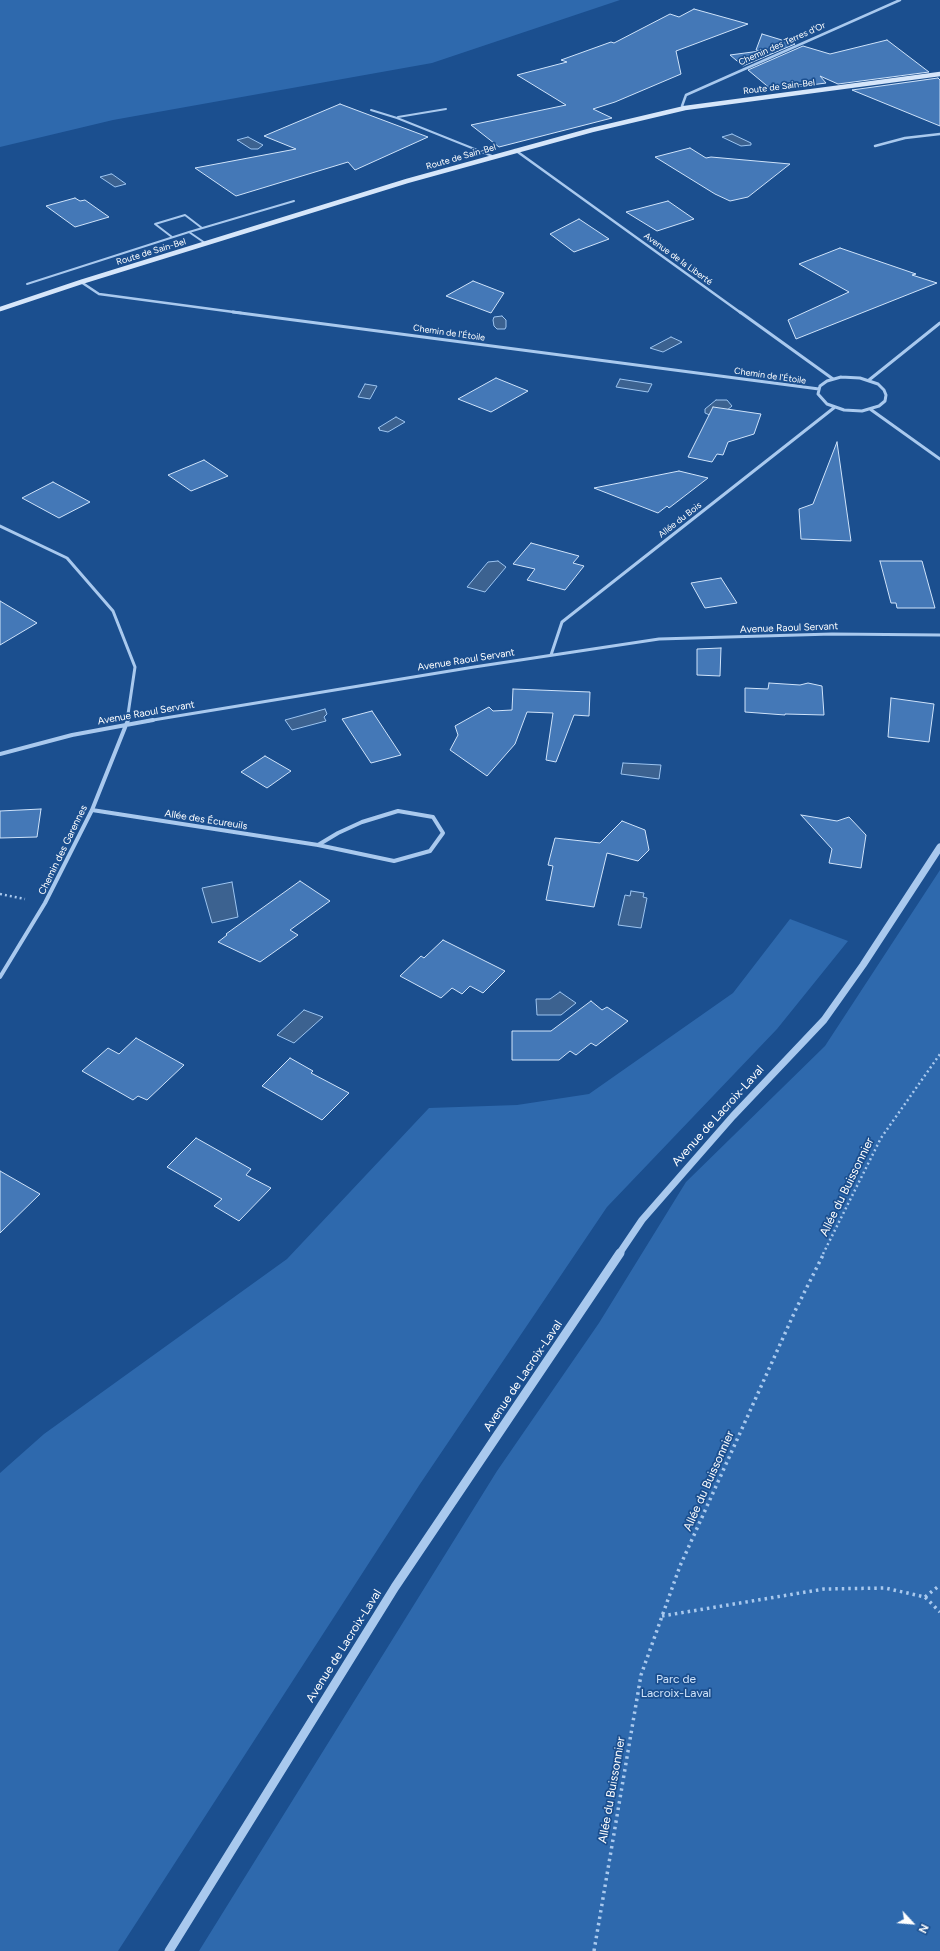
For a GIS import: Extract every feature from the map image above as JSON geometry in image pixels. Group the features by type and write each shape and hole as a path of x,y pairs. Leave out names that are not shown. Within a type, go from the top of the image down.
{"main road":[{"name":"Route de Sain-Bel","path":"0,309 81,282 399,183 515,150 685,108 940,74"}],"street":[{"name":"Chemin des Terres d'Or","path":"685,108 682,106 686,95 900,0"},
{"path":"875,146 905,138 940,134"},
{"name":"Avenue de la Liberté","path":"515,150 833,379"},
{"name":"Chemin de l'Étoile","path":"81,282 99,294 818,389"},
{"path":"868,380 940,323"},
{"path":"850,377 868,380 881,387 886,396 885,401 879,406 870,409 853,411 835,407 821,399 818,394 818,389 823,383 833,379 850,377"},
{"name":"Allée du Bois","path":"551,655 562,622 835,407"},
{"path":"870,409 940,459"},
{"name":"Chemin des Garennes","path":"0,526 67,558 113,611 135,667 127,724 92,810 45,903 0,978"},
{"name":"Avenue Raoul Servant","path":"0,754 72,735 127,724 551,655 659,639 832,634 940,635"},
{"name":"Allée des Écureuils","path":"92,810 318,845 394,861 430,851 443,833 433,817 398,811 356,825 338,833 318,845"},
{"name":"Avenue de Lacroix-Laval","path":"169,1951 395,1587 642,1220 733,1116 824,1020 863,965 940,847"}],"lane":[{"path":"397,118 446,109"},
{"path":"371,110 397,118 492,156"},
{"path":"27,284 172,237 294,201"},
{"path":"172,237 155,224 185,215 202,228"},
{"path":"189,232 205,243"}],"path":[{"path":"0,894 45,903"},
{"name":"Allée du Buissonnier","path":"594,1951 641,1675 680,1566 800,1301 881,1138 940,1054"},
{"path":"925,1597 940,1586"},
{"path":"662,1616 824,1588 885,1588 925,1597 940,1612"}],"green space":[{"path":"0,0 620,0 432,63 113,120 0,147"},
{"name":"Parc de Lacroix-Laval","path":"940,870 940,1951 199,1951 497,1471 599,1323 686,1182 825,1046"},
{"path":"790,919 848,941 777,1029 607,1207 420,1484 118,1951 0,1951 0,1473 44,1434 287,1259 429,1108 517,1105 589,1094 733,993"}],"shaded area":[{"path":"732,134 751,143 751,145 741,146 722,137"},
{"path":"248,137 263,145 258,149 251,149 237,140"},
{"path":"112,174 126,184 115,187 100,177"},
{"path":"502,316 506,320 506,327 505,329 497,329 494,326 494,317"},
{"path":"671,337 682,342 663,352 650,348"},
{"path":"620,379 652,384 648,392 616,387"},
{"path":"365,384 377,386 370,399 358,397"},
{"path":"716,400 727,400 732,406 721,415 712,416 705,413 705,409"},
{"path":"396,417 405,422 388,432 379,430 380,429 378,428"},
{"path":"498,561 506,567 485,592 467,587 488,562"},
{"path":"325,709 327,714 324,717 326,721 292,730 285,720"},
{"path":"623,763 661,765 659,779 621,774"},
{"path":"232,882 238,917 212,923 202,888"},
{"path":"631,891 644,893 643,897 647,898 641,928 618,925 625,895 630,896"},
{"path":"560,992 576,1003 561,1015 537,1015 536,999 550,999"},
{"path":"304,1010 323,1017 294,1043 277,1035"}],"building":[{"path":"694,9 748,24 676,51 681,74 615,102 593,109 612,118 499,147 471,125 566,105 517,75 567,62 561,60 611,42 614,43 670,14 679,17"},
{"path":"762,34 795,44 743,66 730,55 760,51 756,50"},
{"path":"887,40 929,72 838,84 820,76 826,83 772,90 748,70 803,46 830,54"},
{"path":"938,78 940,80 940,126 852,90"},
{"path":"340,104 428,137 355,170 348,162 236,196 195,168 296,149 264,136"},
{"path":"690,148 706,158 711,157 790,164 748,197 730,201 715,194 655,157"},
{"path":"75,198 80,201 85,200 109,217 75,227 46,206"},
{"path":"668,201 694,219 657,231 626,212"},
{"path":"579,219 609,239 574,252 550,234"},
{"path":"840,248 916,274 912,275 937,283 796,339 788,320 849,292 799,264"},
{"path":"473,281 504,293 491,313 446,296"},
{"path":"496,378 528,391 491,412 458,399"},
{"path":"713,407 761,414 754,434 728,442 723,455 717,454 712,462 688,457"},
{"path":"837,442 851,541 801,539 799,509 813,504"},
{"path":"204,460 228,476 191,491 168,475"},
{"path":"679,471 708,478 669,508 667,506 658,513 594,488"},
{"path":"53,482 90,502 59,518 22,498"},
{"path":"531,543 579,556 573,563 584,566 565,590 527,580 535,569 513,564"},
{"path":"880,561 922,561 935,608 897,608 896,603 891,603"},
{"path":"721,578 737,603 705,608 691,583"},
{"path":"0,601 37,623 0,645"},
{"path":"721,648 720,676 697,675 697,649"},
{"path":"769,683 800,685 808,683 822,686 824,715 785,715 745,712 745,688 768,689"},
{"path":"513,689 590,692 589,716 574,715 556,762 546,760 553,713 527,712 515,744 487,776 450,750 458,735 455,726 489,707 493,711 512,710"},
{"path":"891,698 934,704 929,742 888,737"},
{"path":"372,711 401,755 371,763 342,719"},
{"path":"265,756 291,771 267,788 241,772"},
{"path":"41,809 37,837 0,838 0,811"},
{"path":"801,815 837,821 849,817 866,835 861,868 829,863 832,849"},
{"path":"622,821 645,830 649,850 638,861 607,853 594,907 546,900 553,866 548,865 555,838 600,843"},
{"path":"300,881 330,901 290,930 298,935 260,962 218,942 227,935 226,934"},
{"path":"443,940 505,971 483,993 470,986 462,994 452,988 441,998 400,976 421,956 424,958"},
{"path":"591,1001 602,1010 607,1007 628,1021 596,1046 591,1043 576,1055 570,1051 559,1060 512,1060 512,1031 551,1031"},
{"path":"136,1038 184,1065 147,1100 138,1096 133,1100 82,1071 108,1048 119,1054"},
{"path":"290,1058 313,1071 311,1073 349,1093 322,1120 262,1086"},
{"path":"196,1138 251,1169 246,1175 271,1188 239,1221 214,1206 222,1199 167,1167"},
{"path":"0,1171 40,1194 0,1233"}]}
